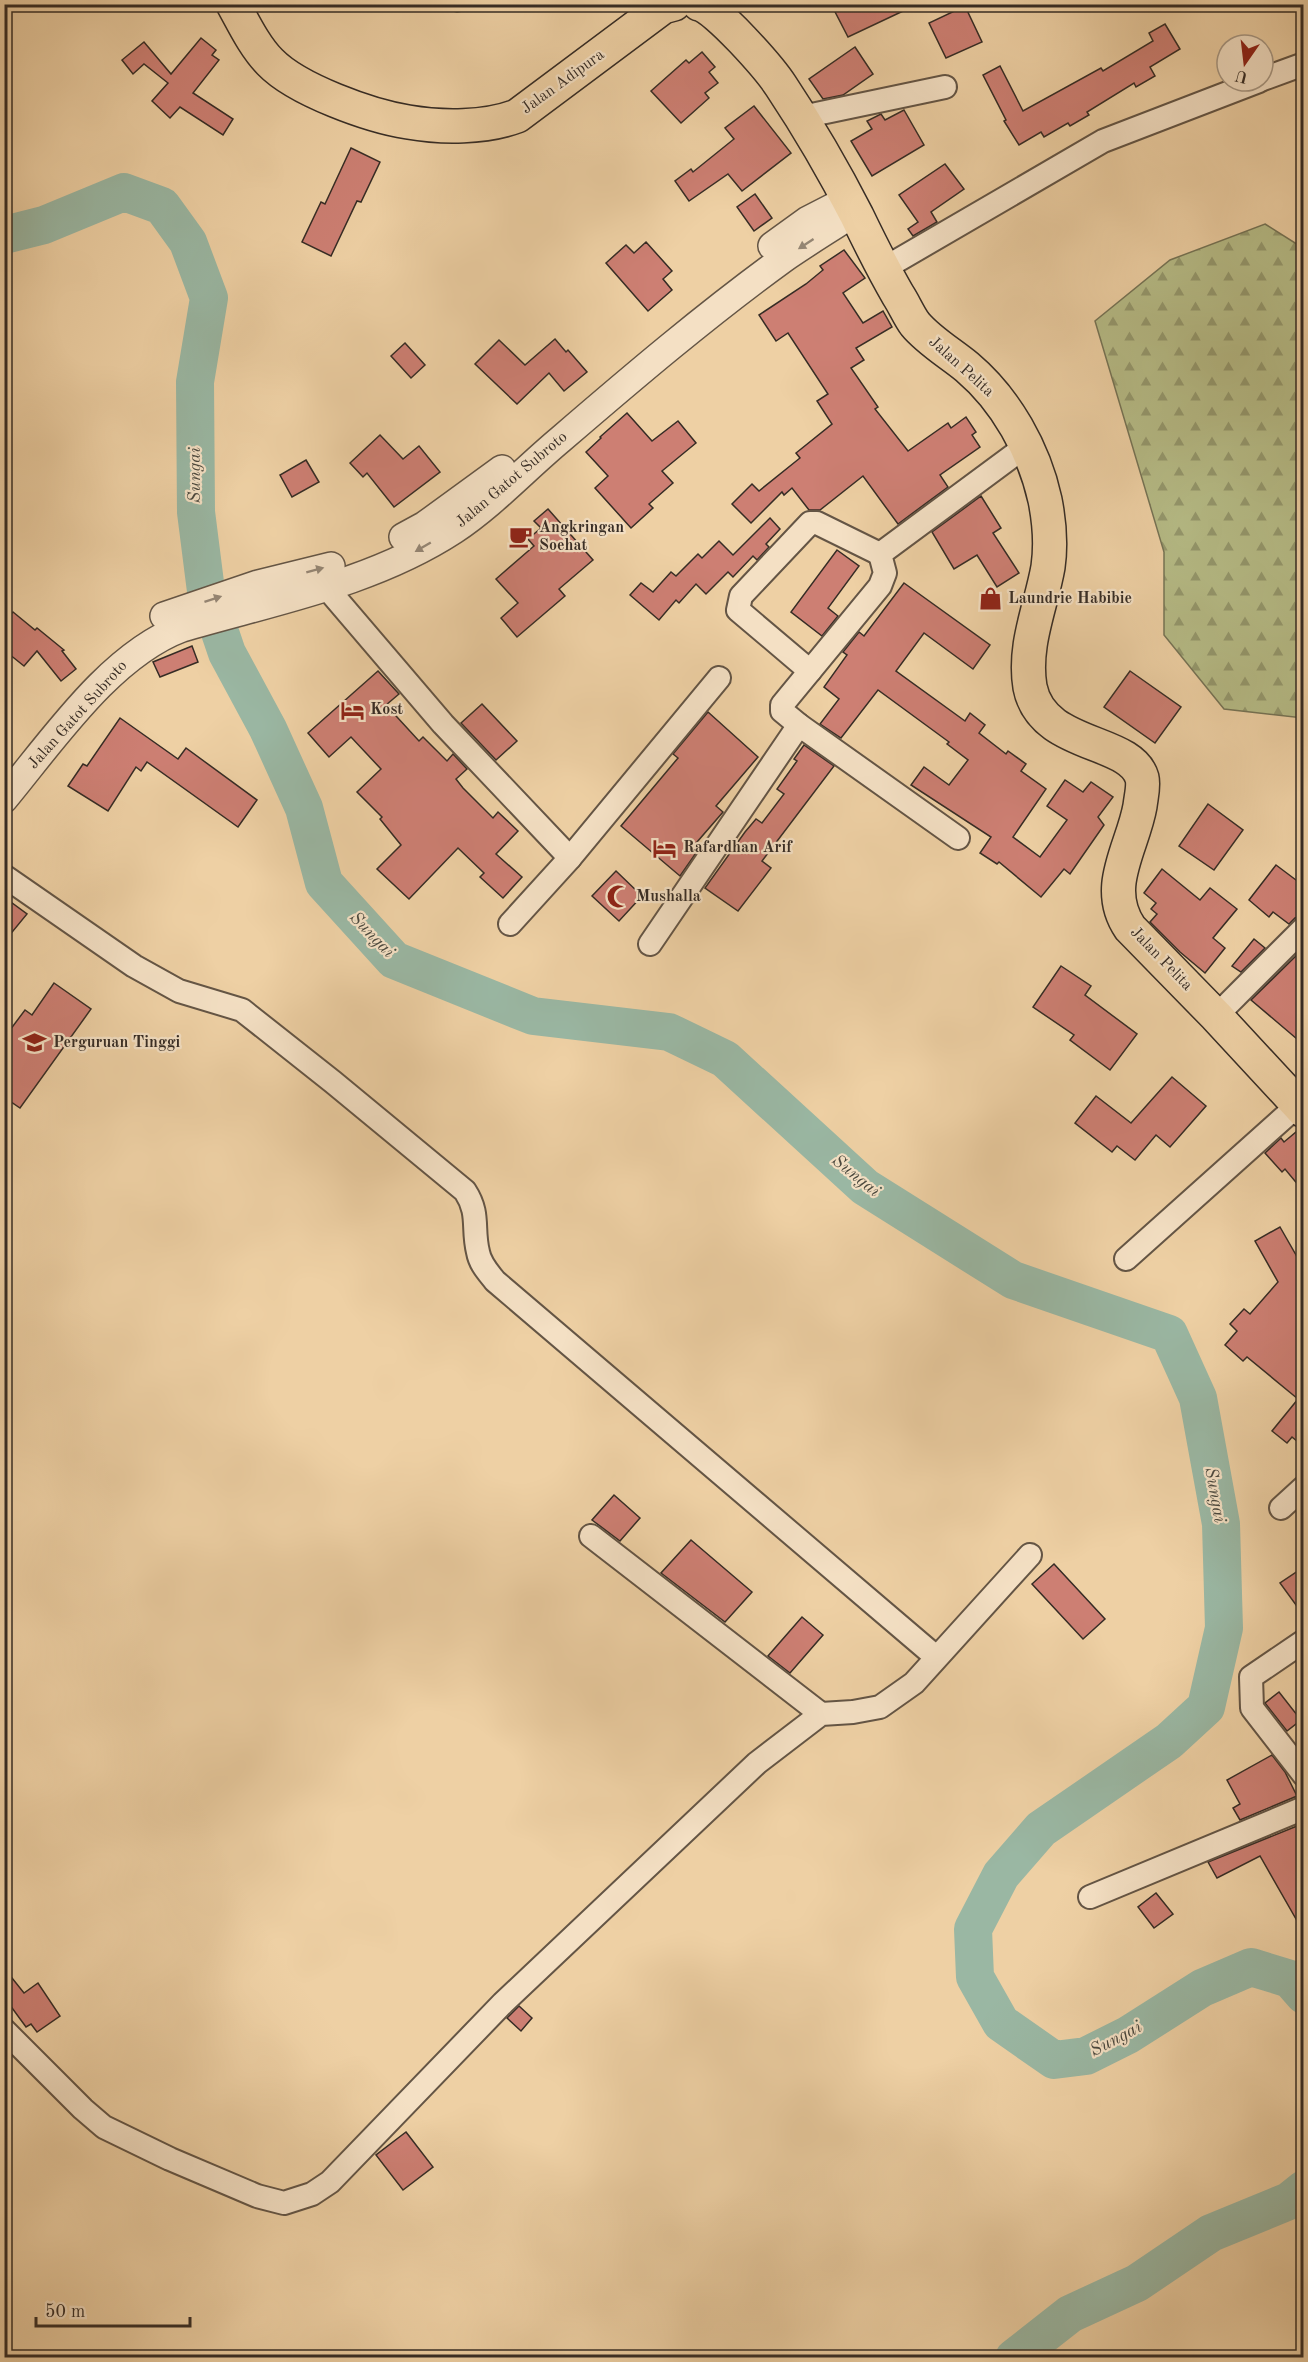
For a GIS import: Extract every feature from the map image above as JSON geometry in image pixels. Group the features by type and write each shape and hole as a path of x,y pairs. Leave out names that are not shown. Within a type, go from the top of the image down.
{"highway":[{"name":"Jalan Adipura","path":"233,4 249,33 270,63 297,81 332,99 408,122 459,124 502,121 517,116 663,7 674,4"},
{"path":"699,4 706,6 726,23 773,73 802,117 851,206"},
{"name":"Jalan Pelita","path":"851,206 883,269 915,324 933,342 968,368 991,391 1006,410 1026,446 1045,500 1048,525 1048,563 1030,638 1028,666 1035,706 1060,729 1113,752 1136,768 1142,778 1142,796 1138,814 1118,880 1121,912 1130,928 1301,1108"}],"street":[{"path":"1275,75 1304,64"},
{"path":"802,117 945,87"},
{"path":"883,269 1103,141 1227,93"},
{"name":"Jalan Gatot Subroto","path":"260,594 326,587 409,555 454,530 487,505 555,435 757,257 808,220 851,206"},
{"name":"Jalan Gatot Subroto","path":"4,778 100,663 129,636 260,594 360,558 391,544 425,525 555,435"},
{"path":"880,554 1026,446"},
{"path":"810,670 738,610 741,596 810,523 817,523 880,554 885,573 880,586 782,705 782,711 958,838"},
{"path":"326,587 443,724 570,858"},
{"name":"Jalan Gatot Subroto","path":"4,799 68,721 118,668 163,635 175,621"},
{"path":"510,924 570,858 719,678"},
{"path":"650,944 799,725"},
{"path":"4,876 134,966 179,991 242,1010 457,1184 465,1191 473,1204 478,1253 483,1267 495,1281 936,1657"},
{"path":"1216,1016 1304,928"},
{"path":"1126,1259 1301,1108"},
{"path":"1281,1508 1304,1487"},
{"path":"591,1536 820,1714"},
{"path":"4,2030 83,2109 105,2127 170,2159 258,2196 284,2203 312,2194 330,2182 512,1995 757,1763 820,1714 853,1712 880,1707 914,1683 1030,1555"},
{"path":"1304,1641 1251,1677 1252,1708 1304,1775"},
{"path":"1090,1897 1304,1808"}],"green space":[{"path":"496,4 457,12 430,5"},
{"path":"1265,224 1303,248 1303,718 1224,709 1164,635 1164,552 1095,321 1170,260"}],"building":[{"path":"831,4 918,4 848,37"},
{"path":"965,6 982,42 946,58 929,23"},
{"path":"1165,24 1180,49 1150,67 1155,76 1136,87 1134,83 1087,112 1089,115 1070,126 1068,123 1044,137 1041,132 1019,145 1004,121 1006,120 983,75 1000,66 1023,111 1101,68 1103,71 1153,41 1149,33"},
{"path":"201,38 216,50 212,55 219,60 193,93 233,119 223,135 180,107 170,118 152,101 168,83 144,64 133,74 122,60 144,42 171,74"},
{"path":"855,47 873,74 843,95 823,99 809,79"},
{"path":"702,52 715,67 709,72 718,83 705,93 709,98 681,123 651,91 686,60 689,63"},
{"path":"754,106 791,153 742,191 728,174 689,201 675,181 691,169 693,172 734,139 725,128"},
{"path":"904,110 924,145 872,176 851,141 872,129 867,121 881,114 885,120"},
{"path":"351,148 380,162 361,202 357,201 331,256 302,242 321,202 325,204"},
{"path":"945,164 964,189 931,212 937,222 913,236 908,229 918,222 899,195"},
{"path":"755,194 772,218 754,231 737,207"},
{"path":"646,242 672,271 663,279 672,290 648,311 606,263 626,245 634,253"},
{"path":"844,250 865,278 843,293 863,323 883,311 892,327 856,348 864,360 851,368 878,407 875,409 908,451 948,423 951,428 966,417 976,432 972,435 980,447 940,475 948,487 898,524 863,476 820,510 809,510 792,488 784,495 782,492 751,523 732,504 752,484 759,491 800,458 796,453 832,424 817,401 828,394 788,333 776,341 759,315 806,284 823,270 820,266"},
{"path":"555,339 587,372 564,391 549,373 517,404 475,364 499,340 525,365"},
{"path":"405,343 425,365 411,378 391,356"},
{"path":"627,413 652,441 678,421 696,443 662,471 673,483 649,504 653,508 631,528 595,488 608,476 586,452"},
{"path":"380,435 403,459 419,446 440,472 394,507 367,473 363,477 350,463"},
{"path":"306,460 319,482 292,497 280,475"},
{"path":"981,496 1001,528 993,533 1019,573 997,587 977,555 954,569 932,532"},
{"path":"548,509 593,560 559,589 565,596 517,637 501,618 518,603 496,579 534,546 528,539 541,528 534,521"},
{"path":"770,518 780,529 766,544 769,547 757,560 753,556 733,577 728,572 706,594 696,584 679,603 676,600 659,620 630,595 641,583 653,592 671,572 676,576 698,554 702,558 719,541 733,555"},
{"path":"837,550 859,566 828,608 838,616 822,636 791,612"},
{"path":"904,583 990,645 973,669 924,633 896,671 965,721 970,713 985,725 979,733 1006,754 1008,751 1026,764 1021,771 1046,789 1013,837 1040,857 1067,820 1047,806 1065,780 1083,792 1091,782 1113,797 1098,817 1104,825 1070,874 1064,869 1041,897 999,862 997,864 980,853 991,837 911,785 924,767 949,785 968,760 947,744 949,742 878,690 841,738 820,724 839,699 824,687 847,655 843,652 859,632 864,636"},
{"path":"13,612 64,650 62,651 76,669 61,681 37,651 24,666 4,650 4,621"},
{"path":"192,646 198,662 160,677 153,662"},
{"path":"378,671 399,694 386,705 419,741 423,737 447,761 453,754 467,769 456,779 463,788 493,818 498,812 518,831 496,854 522,877 503,898 480,877 484,873 458,848 409,899 377,869 401,845 380,819 382,817 357,792 381,769 351,737 329,757 308,733"},
{"path":"1130,671 1181,707 1155,743 1104,707"},
{"path":"482,704 517,741 496,760 461,723"},
{"path":"708,712 758,757 716,806 723,812 691,849 696,853 680,876 621,826 678,758 673,754"},
{"path":"120,718 178,759 186,748 257,800 238,827 147,762 141,771 136,767 108,811 68,786 83,764 87,766"},
{"path":"804,745 834,766 762,861 771,868 738,911 705,888 745,832 756,819 762,823 784,794 777,789 797,761 794,759"},
{"path":"1208,804 1243,830 1214,870 1179,846"},
{"path":"1276,865 1304,886 1304,915 1295,918 1289,924 1273,912 1269,917 1249,900"},
{"path":"1162,869 1200,900 1210,888 1237,909 1213,938 1225,948 1205,973 1150,922 1157,914 1151,909 1156,903 1144,893"},
{"path":"616,871 642,896 619,921 592,896"},
{"path":"4,897 27,914 4,942"},
{"path":"1254,939 1265,948 1241,972 1232,966"},
{"path":"1304,948 1304,1045 1251,1000"},
{"path":"1061,966 1091,986 1085,995 1137,1034 1110,1070 1070,1040 1074,1035 1033,1007"},
{"name":"Perguruan Tinggi","path":"54,983 91,1009 20,1108 4,1097 4,1038 25,1010 32,1015"},
{"path":"1172,1077 1206,1106 1170,1147 1156,1135 1135,1160 1117,1146 1112,1152 1075,1123 1096,1096 1131,1123"},
{"path":"1296,1132 1304,1140 1304,1192 1285,1169 1282,1172 1265,1153 1281,1138 1284,1142"},
{"path":"1280,1227 1304,1269 1304,1447 1292,1437 1287,1443 1272,1431 1298,1399 1247,1357 1243,1361 1225,1345 1237,1331 1230,1324 1244,1309 1250,1314 1278,1282 1255,1241"},
{"path":"614,1495 640,1518 620,1541 592,1520"},
{"path":"691,1540 752,1592 725,1622 661,1573"},
{"path":"1054,1564 1105,1619 1083,1639 1032,1584"},
{"path":"1304,1567 1304,1616 1280,1583"},
{"path":"802,1617 823,1635 790,1673 768,1656"},
{"path":"1279,1692 1301,1720 1287,1731 1265,1703"},
{"path":"1272,1755 1285,1772 1297,1796 1240,1820 1233,1808 1240,1804 1227,1780"},
{"path":"1302,1824 1304,1827 1304,1933 1260,1856 1217,1878 1208,1862"},
{"path":"1156,1893 1173,1914 1154,1928 1138,1907"},
{"path":"4,1968 24,1993 38,1983 60,2016 37,2032 31,2024 26,2027 4,1997"},
{"path":"519,2006 532,2018 521,2031 507,2018"},
{"path":"406,2132 433,2167 403,2190 376,2155"}],"waterway":[{"name":"Sungai","path":"4,235 44,225 124,192 162,206 188,242 209,298 195,382 196,512 206,591 227,653 268,729 304,808 324,883 394,960 533,1016 669,1032 725,1059 865,1187 1013,1280 1169,1334 1198,1398 1221,1524 1224,1628 1206,1707 1169,1741 1041,1829 1001,1875 973,1929 975,1977 1001,2023 1054,2060 1086,2056 1128,2035 1202,1988 1251,1967 1290,1979 1304,1995"},
{"name":"Sungai","path":"1014,2358 1070,2314 1137,2283 1211,2233 1289,2201 1304,2189"}],"place":[{"name":"Angkringan Soehat","path":"521,537"},
{"name":"Laundrie Habibie","path":"990,599"},
{"name":"Kost","path":"352,710"},
{"name":"Rafardhan Arif","path":"665,848"},
{"name":"Mushalla","path":"618,897"},
{"name":"Perguruan Tinggi","path":"35,1043"}]}
